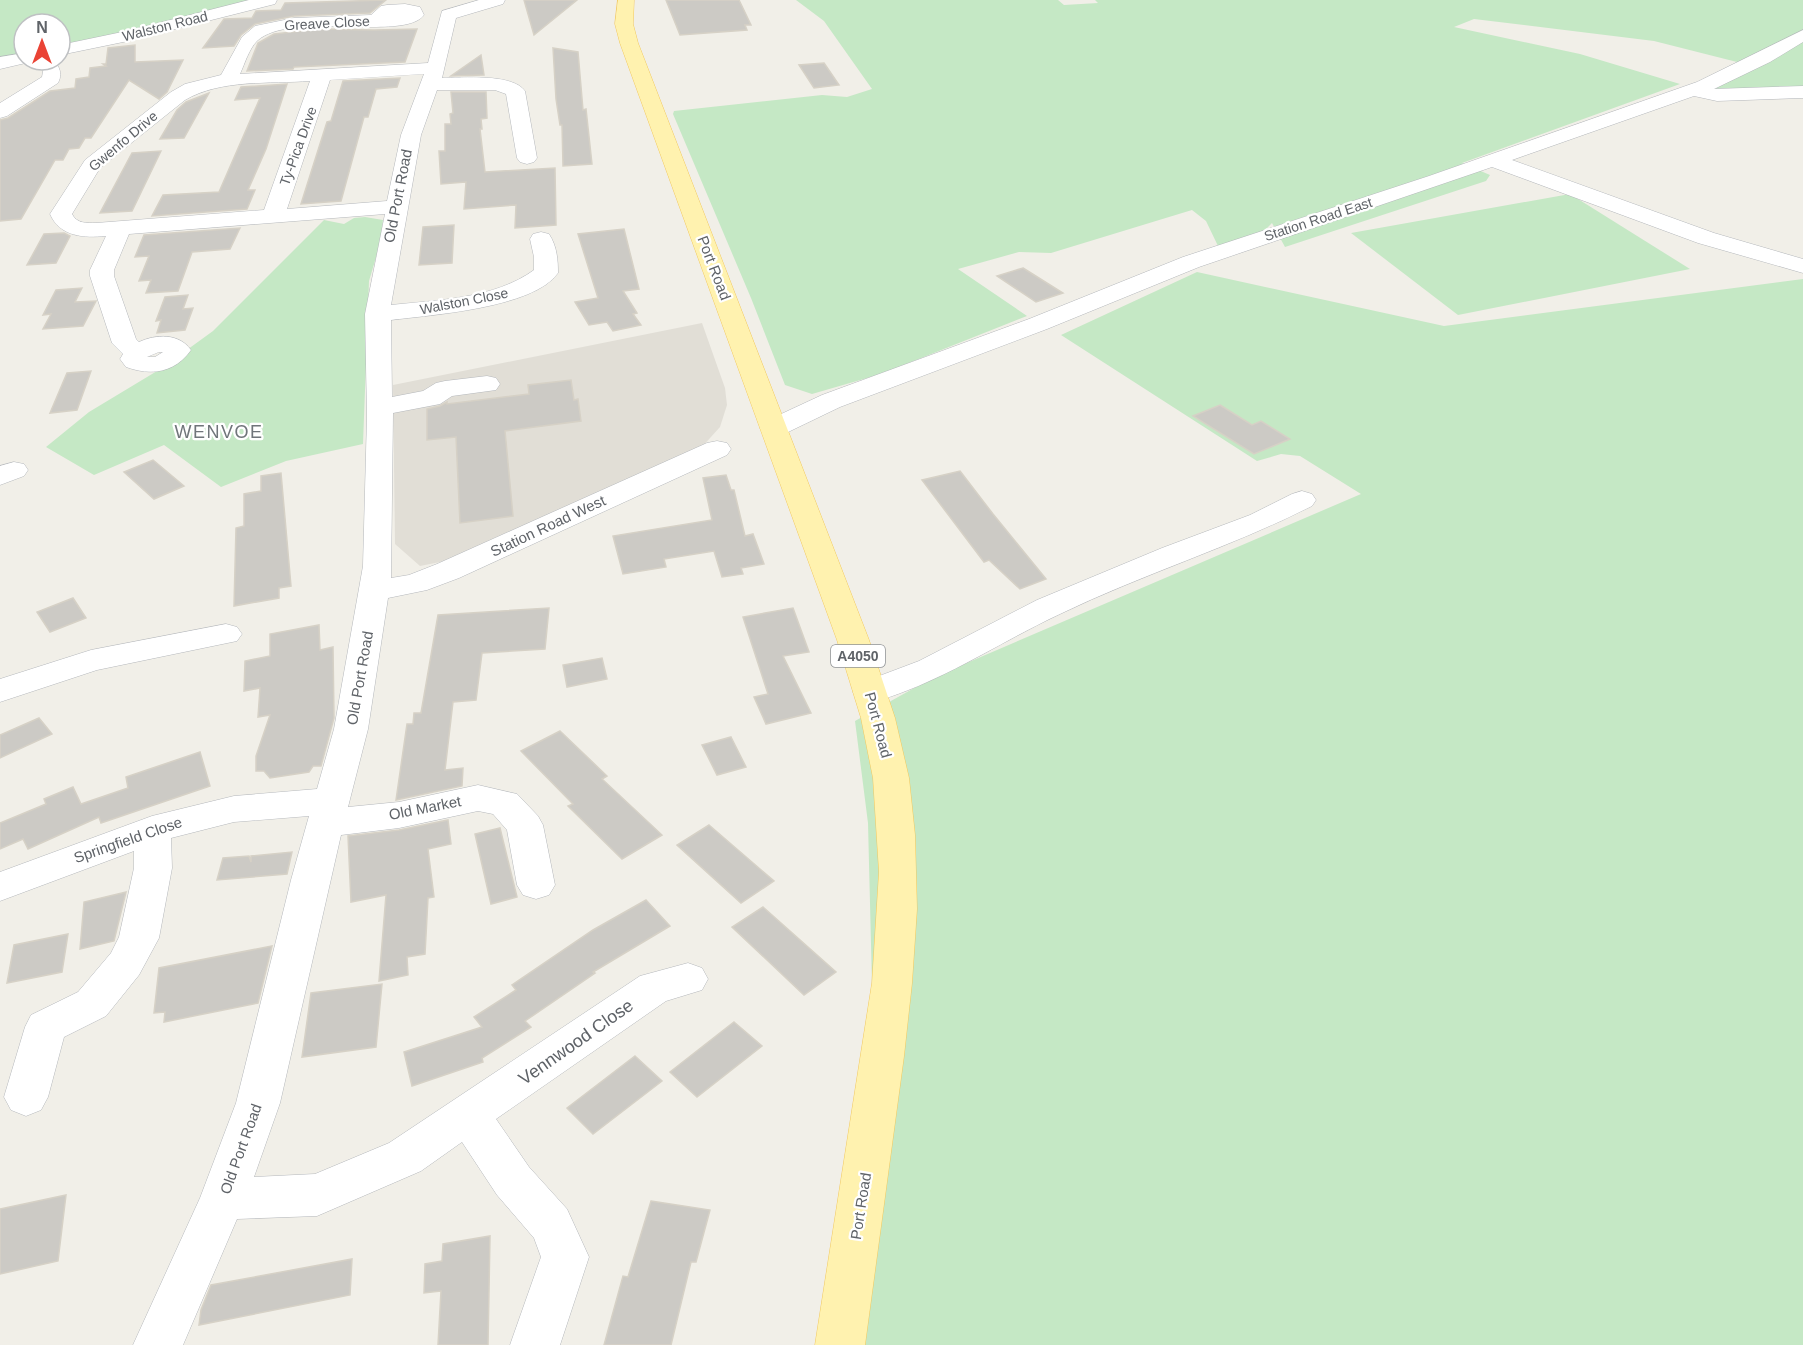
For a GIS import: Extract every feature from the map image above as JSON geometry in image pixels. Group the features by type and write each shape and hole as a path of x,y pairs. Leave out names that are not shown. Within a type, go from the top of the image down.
{"main road":[{"name":"Port Road","path":"626,0 624,24 629,43 762,395 870,692 888,761 894,800 899,891 897,934 885,1043 840,1345"}],"street":[{"name":"Walston Road","path":"72,48 128,36 269,0"},
{"path":"396,0 443,3 497,0"},
{"name":"Old Port Road","path":"158,1345 223,1199 258,1103 328,812 351,729 375,591 378,555 380,407 377,314 411,135 433,76 447,17 443,3"},
{"name":"Greave Close","path":"228,80 254,34 269,27 293,23 384,20"},
{"name":"Station Road East","path":"774,428 831,400 1038,324 1191,262 1693,90 1764,58 1803,35"},
{"path":"497,84 514,71"},
{"path":"0,112 51,79 51,72"},
{"name":"Gwenfo Drive","path":"396,207 121,228 82,229 66,224 62,219 63,209 90,166 184,92 201,85 228,80 322,75 433,76 497,84"},
{"name":"Ty-Pica Drive","path":"273,217 322,75"},
{"path":"497,84 512,89 517,94 527,158"},
{"path":"1693,90 1717,95 1803,92"},
{"path":"1492,160 1706,238 1803,266"},
{"path":"121,228 102,270 102,276 125,344 137,352"},
{"name":"Walston Close","path":"377,314 494,297 525,288 546,273 546,257 542,238"},
{"path":"380,407 431,398 445,389 487,384"},
{"name":"Station Road East","path":"762,395 794,402 831,400"},
{"name":"Station Road West","path":"375,591 416,583 448,571 717,449"},
{"path":"870,692 931,669 1048,607 1173,554 1260,521 1302,500"},
{"path":"9,687 91,661 226,634"},
{"name":"Old Market","path":"328,812 399,815 478,798 504,803 525,825 536,885"},
{"name":"Springfield Close","path":"0,887 152,829 234,809 328,812"},
{"path":"26,1097 46,1027 92,1004 125,964 139,938 153,868 152,829"},
{"name":"Vennwood Close","path":"223,1199 317,1194 405,1157 469,1116 654,988 688,979"},
{"path":"469,1116 513,1181 551,1224 565,1257 535,1345"}],"shaded area":[{"path":"702,323 725,388 727,405 720,427 701,448 455,559 420,566 395,544 393,385"}],"green space":[{"path":"0,0 264,0 72,43 72,12 12,12 12,56 0,58"},
{"path":"796,0 1058,0 1064,5 1098,3 1095,0 1803,0 1803,88 1714,89 1737,62 1654,41 1474,19 1454,27 1580,54 1680,84 1462,163 1490,175 1486,181 1285,247 1272,223 1260,235 1218,246 1206,221 1192,210 1051,253 1019,252 958,269 1027,316 881,374 812,394 785,385 751,298 673,114 674,111 822,95 847,97 872,89 824,21"},
{"path":"1570,194 1690,269 1458,315 1351,233"},
{"path":"354,218 383,220 380,244 369,281 363,444 286,461 221,487 164,445 94,475 46,447 89,412 162,368 213,331 324,220 344,224"},
{"path":"1197,272 1444,326 1803,279 1803,1345 823,1345 873,1024 868,823 855,721 934,677 1361,494 1300,456 1281,454 1257,461 1061,335"}],"building":[{"path":"386,0 370,13 294,16 255,24 241,35 234,46 203,48 224,19 252,18 256,11 281,10 285,3"},
{"path":"524,0 577,0 534,35"},
{"path":"666,0 739,0 751,25 745,25 747,30 680,35"},
{"path":"319,29 417,29 405,62 247,71 258,43 274,34"},
{"path":"135,45 135,62 183,60 167,92 159,99 129,80 91,138 85,138 79,148 69,149 63,160 55,160 21,219 0,221 0,120 8,118 50,91 75,88 76,79 89,77 90,68 106,66 103,64 106,64 108,48"},
{"path":"553,48 578,52 583,110 586,109 592,164 563,166 562,125 560,125 556,99"},
{"path":"481,55 484,75 451,76"},
{"path":"824,63 839,85 814,88 799,65"},
{"path":"400,78 397,87 376,89 368,117 364,117 341,201 301,204 327,122 331,121 343,81"},
{"path":"287,84 266,149 248,190 255,190 247,209 152,216 163,195 219,192 260,98 235,100 241,87"},
{"path":"451,92 486,92 487,118 481,119 482,129 480,129 485,172 555,168 556,225 515,228 516,205 464,209 466,182 441,184 439,151 445,151 445,124 451,124 450,114 453,113"},
{"path":"209,93 184,138 160,139 177,110 186,102"},
{"path":"161,151 132,211 100,213 132,153"},
{"path":"454,225 452,263 419,265 423,227"},
{"path":"240,228 230,249 192,252 178,291 146,293 151,280 139,281 149,256 135,257 144,235"},
{"path":"624,229 639,289 623,291 637,313 633,314 641,325 613,331 607,322 589,325 575,302 598,298 578,234"},
{"path":"64,233 70,236 56,263 27,265 44,234"},
{"path":"1023,268 1063,293 1036,302 997,276"},
{"path":"82,288 75,302 96,301 83,326 43,329 51,314 43,315 56,290"},
{"path":"188,295 183,309 193,308 185,330 157,333 161,320 156,321 165,297"},
{"path":"91,371 77,410 50,413 67,373"},
{"path":"571,380 574,400 578,399 581,421 505,431 513,516 460,523 456,437 427,440 427,409 447,402 447,404 529,394 528,385"},
{"path":"1220,405 1252,425 1261,421 1290,439 1254,454 1193,416"},
{"path":"153,460 184,486 154,499 124,472"},
{"path":"960,471 1046,579 1020,589 989,560 984,562 922,480"},
{"path":"281,473 291,586 279,588 279,598 234,606 236,528 244,526 244,494 261,491 261,476"},
{"path":"726,475 731,490 734,490 745,536 753,534 764,564 741,568 743,574 722,577 714,551 664,559 666,567 623,574 613,536 712,520 703,478"},
{"path":"73,598 86,618 50,632 37,612"},
{"path":"549,608 545,649 482,653 476,700 453,702 445,770 463,768 462,786 396,800 407,724 413,724 414,713 421,713 438,615"},
{"path":"793,608 809,652 783,656 811,713 766,724 754,697 768,694 743,617"},
{"path":"319,625 320,650 333,647 334,718 321,766 313,766 309,772 270,778 264,771 256,771 256,756 270,715 258,717 260,688 244,691 245,661 270,656 270,634"},
{"path":"602,658 607,679 567,687 563,665"},
{"path":"39,718 52,734 0,758 0,735"},
{"path":"560,731 607,776 602,779 662,835 622,859 568,806 573,804 521,751"},
{"path":"731,737 746,767 717,775 702,745"},
{"path":"200,752 210,786 101,823 99,817 28,849 23,839 0,849 0,823 46,804 44,799 73,787 81,804 128,788 126,777"},
{"path":"448,820 451,844 428,849 434,897 428,898 425,954 407,957 408,975 379,981 386,895 351,902 348,836 399,830"},
{"path":"709,825 774,881 741,903 677,845"},
{"path":"500,828 517,897 491,904 475,834"},
{"path":"292,852 287,874 217,880 223,858 249,856 251,862 251,856"},
{"path":"126,892 114,941 80,949 84,902"},
{"path":"646,900 670,926 593,972 595,973 525,1021 531,1027 482,1058 483,1062 412,1086 404,1052 482,1027 474,1017 516,990 512,985 593,930"},
{"path":"763,907 836,972 804,995 732,927"},
{"path":"68,934 62,972 7,983 14,945"},
{"path":"272,946 258,1003 164,1022 165,1012 154,1013 159,968"},
{"path":"382,984 376,1047 302,1057 311,993"},
{"path":"734,1022 762,1046 697,1097 670,1072"},
{"path":"635,1056 662,1081 593,1134 567,1108"},
{"path":"66,1195 58,1261 0,1274 0,1209"},
{"path":"651,1201 710,1210 696,1262 691,1262 671,1345 604,1345 623,1276 628,1277"},
{"path":"490,1236 488,1345 438,1345 441,1291 424,1293 425,1264 442,1261 443,1244"},
{"path":"352,1259 350,1295 199,1325 201,1310 211,1285"}],"district":[{"name":"WENVOE","path":"219,432"}]}
